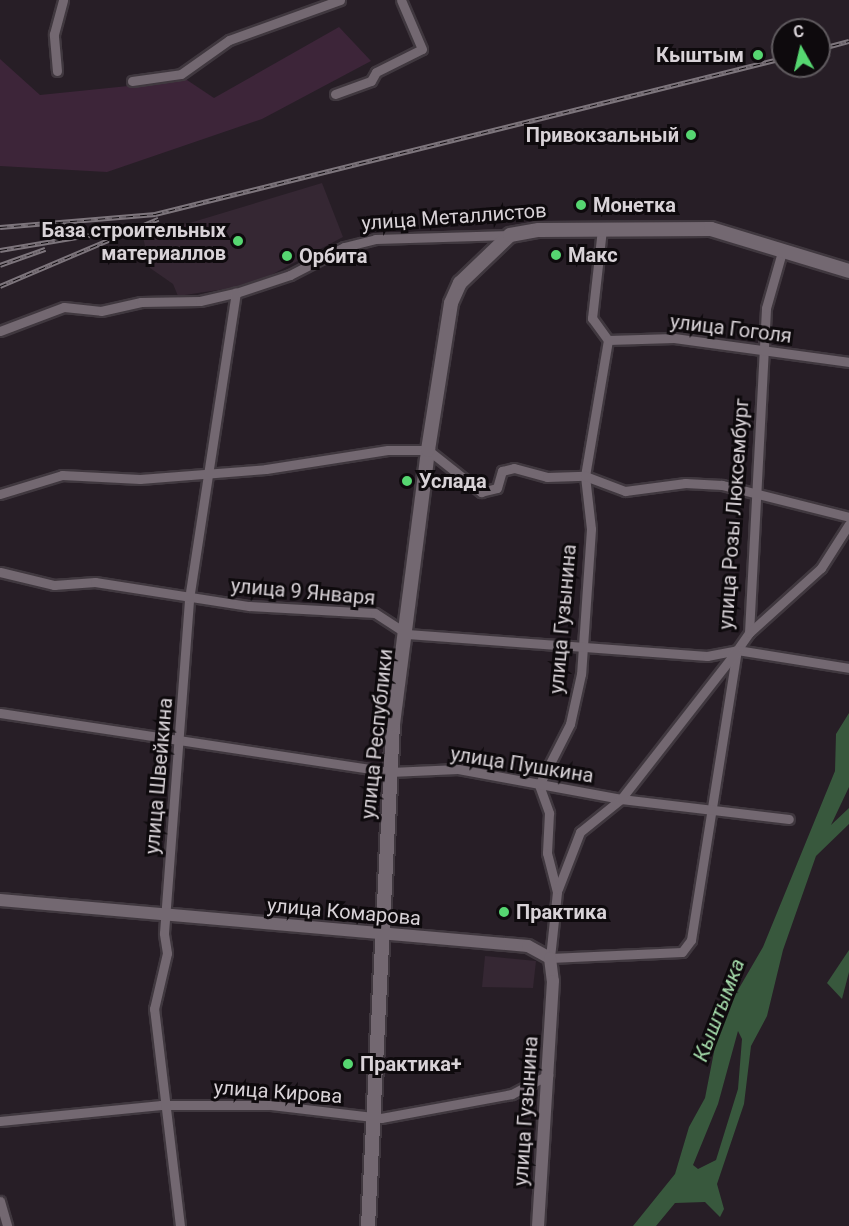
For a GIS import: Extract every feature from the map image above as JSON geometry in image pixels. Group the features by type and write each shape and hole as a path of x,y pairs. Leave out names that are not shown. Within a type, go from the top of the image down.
{"main road":[{"name":"улица Металлистов","path":"510,236 602,229 711,229 849,271"},
{"name":"улица Республики","path":"368,1226 390,772 428,450 451,303 472,266 510,236"}],"street":[{"path":"57,71 54,34 63,0"},
{"path":"132,81 181,74 229,40 340,0"},
{"path":"335,94 371,81 376,72 422,49 401,0"},
{"path":"602,229 592,318 608,340"},
{"name":"улица Металлистов","path":"0,331 64,307 101,311 141,302 200,301 236,294 290,275 344,246 375,239 510,236"},
{"name":"улица Розы Люксембург","path":"682,952 691,940 715,809 737,650 749,633 752,497 766,308 782,252"},
{"name":"улица Швейкина","path":"180,1226 161,1105 154,1009 167,953 166,914 176,740 188,677 189,599 236,294"},
{"name":"улица Гоголя","path":"608,340 674,338 849,362"},
{"name":"улица Гузынина","path":"538,1226 548,1075 550,958 557,892 547,854 549,813 539,786 570,724 582,646 591,529 585,476 608,340"},
{"path":"0,494 62,475 140,479 208,470 266,469 388,450 428,450 481,492 497,488 502,471 514,468 547,477 585,476 625,491 685,483 722,485 752,497 849,518"},
{"path":"749,633 821,568 849,524"},
{"name":"улица 9 Января","path":"0,572 54,585 95,582 189,599 375,613 407,634 707,656 737,650 849,668"},
{"path":"557,892 580,832 621,799 737,650"},
{"name":"улица Пушкина","path":"0,713 390,772 458,769 539,786 621,799 789,819"},
{"name":"улица Комарова","path":"0,900 382,936 528,946 550,958 682,952"},
{"name":"улица Кирова","path":"0,1121 161,1105 271,1105 373,1118 512,1094 548,1075"},
{"path":"0,1201 4,1223"}],"shaded area":[{"path":"339,27 371,61 262,119 107,172 0,166 0,59 40,95 187,80 214,98"},
{"name":"База cтроительных материаллов","path":"322,183 343,237 252,285 178,296 173,284 150,268 143,237"},
{"path":"849,713 849,787 831,825 849,808 849,824 816,856 783,950 767,1016 751,1046 744,1104 717,1184 724,1209 720,1217 705,1202 675,1203 656,1226 633,1226 675,1174 689,1127 705,1098 720,1021 763,947 835,771 836,734","holes":["738,1031 742,1039 738,1089 716,1160 698,1169 693,1165 718,1104"]},
{"path":"849,950 849,972 842,999 827,983"},
{"path":"485,956 536,961 533,988 482,987"}],"railway":[{"path":"831,46 849,41"},
{"path":"0,227 155,214 771,61"},
{"path":"0,286 158,219"},
{"path":"0,250 106,232"},
{"path":"0,265 45,249"}],"place":[{"name":"Кыштым","path":"758,55"},
{"name":"Привокзальный","path":"691,135"},
{"name":"Монетка","path":"581,205"},
{"name":"База cтроительных материаллов","path":"238,241"},
{"name":"Макс","path":"556,255"},
{"name":"Орбита","path":"287,256"},
{"name":"Услада","path":"407,481"},
{"name":"Практика","path":"504,912"},
{"name":"Практика+","path":"348,1064"}],"water label":[{"name":"Кыштымка","path":"719,1010"}]}
